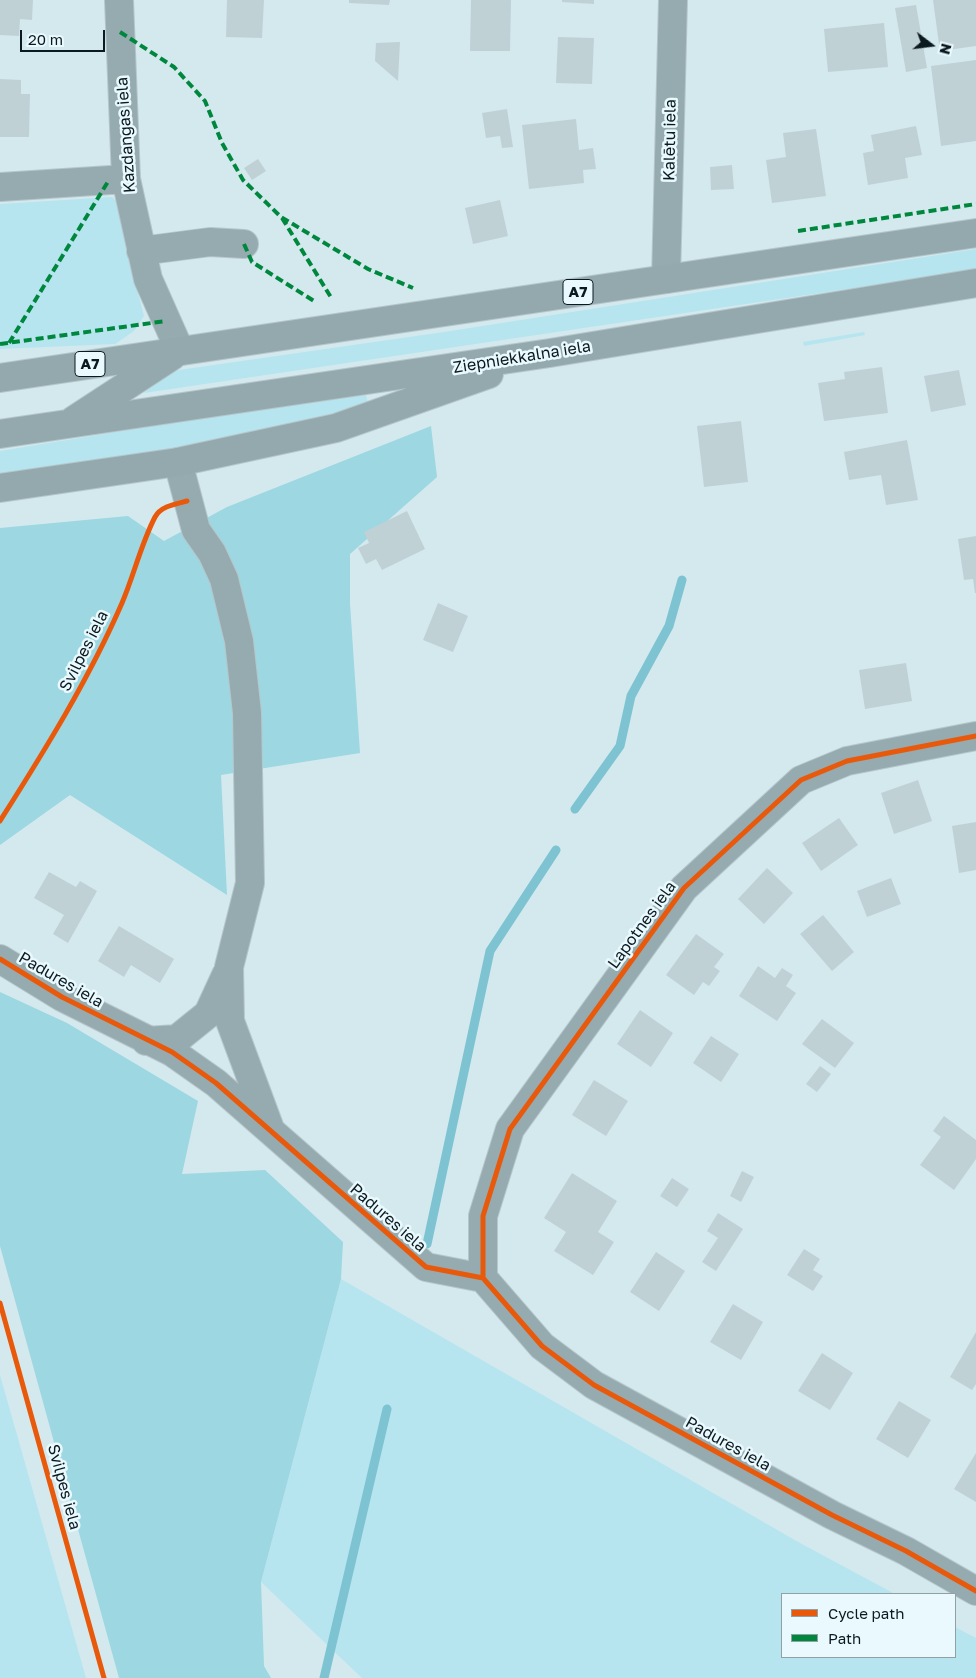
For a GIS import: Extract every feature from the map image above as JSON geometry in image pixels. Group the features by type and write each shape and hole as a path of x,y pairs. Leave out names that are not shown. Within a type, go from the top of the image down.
{"highway":[{"name":"Ziepniekkalna iela","path":"0,378 976,233"},
{"name":"Ziepniekkalna iela","path":"0,434 550,353 976,283"},
{"name":"Ziepniekkalna iela","path":"67,424 180,351"},
{"path":"0,488 178,462 336,428 550,353"}],"street":[{"name":"Kazdangas iela","path":"120,0 126,179 148,279 180,351"},
{"name":"Kalētu iela","path":"666,279 673,0"},
{"path":"0,187 126,179"},
{"path":"141,251 210,242 244,244"},
{"path":"146,1041 177,1039 208,1014 229,967 250,883 245,695 239,641 224,580 212,553 196,530 178,462"},
{"name":"Lapotnes iela","path":"483,1278 483,1216 510,1129 684,888 801,780 847,760 976,736"},
{"name":"Padures iela","path":"0,959 62,998 146,1041 172,1052 216,1083 426,1267 483,1278 542,1346 594,1385 832,1515 906,1551 976,1591"},
{"path":"229,967 230,1021 270,1130"}],"shaded area":[{"path":"112,197 120,205 128,255 144,316 134,331 115,344 0,349 0,204"},
{"path":"976,249 976,270 144,393 160,376 179,370 444,332"},
{"path":"864,332 865,335 804,346 803,342"},
{"path":"366,395 368,404 282,427 158,453 0,474 0,451 176,422"},
{"path":"431,426 437,477 350,554 350,604 360,753 221,775 227,895 70,795 0,845 0,528 128,516 164,541 227,507"},
{"path":"0,992 67,1023 198,1101 182,1174 265,1170 343,1242 341,1279 261,1582 264,1666 271,1678 119,1678 0,1246"},
{"path":"341,1279 800,1543 893,1593 781,1593 781,1658 956,1658 956,1628 976,1638 976,1678 362,1678 261,1582"},
{"path":"0,1375 86,1678 0,1678"}],"building":[{"path":"0,0 33,0 32,20 20,19 19,36 0,35"},
{"path":"227,0 264,0 262,38 226,37"},
{"path":"349,0 390,0 389,5 349,3"},
{"path":"471,0 511,0 510,51 470,51"},
{"path":"562,0 594,0 594,4 562,2"},
{"path":"933,0 976,0 976,46 940,51"},
{"path":"916,5 927,68 906,72 895,8"},
{"path":"884,23 888,67 828,72 824,29"},
{"path":"558,37 594,38 592,84 556,83"},
{"path":"400,42 398,81 375,61 376,43"},
{"path":"976,60 976,141 941,146 931,66"},
{"path":"0,79 21,80 21,94 30,94 29,137 0,137"},
{"path":"507,109 513,147 502,148 500,136 486,138 482,113"},
{"path":"576,119 579,150 593,148 596,169 583,170 584,183 529,189 522,125"},
{"path":"916,126 922,155 905,158 908,178 868,185 863,153 874,151 871,135"},
{"path":"816,129 826,196 772,203 766,160 786,157 783,133"},
{"path":"258,159 266,171 252,180 244,168"},
{"path":"732,165 734,189 711,190 710,167"},
{"path":"500,200 508,236 473,244 465,208"},
{"path":"882,367 888,413 824,421 818,383 845,379 844,372"},
{"path":"959,370 966,405 931,412 924,376"},
{"path":"741,421 748,482 704,487 697,426"},
{"path":"907,440 918,500 886,505 881,475 849,480 844,452"},
{"path":"407,511 425,549 382,570 376,559 366,564 358,548 369,543 364,532"},
{"path":"976,536 975,593 973,579 964,580 958,539"},
{"path":"438,603 468,616 453,652 423,640"},
{"path":"906,663 912,701 865,709 859,670"},
{"path":"918,780 932,821 894,834 881,793"},
{"path":"839,818 858,845 821,871 802,843"},
{"path":"976,822 976,870 959,873 952,826"},
{"path":"767,868 793,893 764,924 738,899"},
{"path":"49,872 76,887 80,881 97,891 68,943 53,934 64,915 34,898"},
{"path":"891,878 901,904 867,917 857,891"},
{"path":"823,915 854,952 832,971 800,934"},
{"path":"119,926 174,959 160,983 131,965 124,977 98,961"},
{"path":"696,934 724,954 714,967 720,971 709,986 703,982 694,995 666,975"},
{"path":"758,966 775,978 782,968 793,975 786,986 796,993 777,1021 739,996"},
{"path":"640,1010 673,1033 651,1067 617,1044"},
{"path":"822,1019 854,1043 835,1068 802,1044"},
{"path":"711,1036 739,1054 721,1082 693,1063"},
{"path":"820,1066 831,1074 817,1092 806,1084"},
{"path":"594,1080 628,1101 606,1136 572,1115"},
{"path":"944,1116 976,1140 976,1159 954,1190 920,1165 941,1137 933,1131"},
{"path":"742,1171 754,1177 741,1202 730,1196"},
{"path":"572,1173 617,1201 598,1232 614,1242 593,1275 554,1251 566,1232 544,1218"},
{"path":"672,1178 689,1189 677,1207 660,1196"},
{"path":"718,1213 743,1229 716,1271 702,1262 718,1238 707,1231"},
{"path":"804,1249 820,1259 813,1270 823,1276 813,1291 787,1275"},
{"path":"656,1252 685,1271 659,1311 630,1292"},
{"path":"733,1304 763,1322 741,1360 710,1342"},
{"path":"976,1332 976,1384 972,1390 950,1377"},
{"path":"822,1353 853,1373 830,1410 798,1391"},
{"path":"899,1401 931,1420 908,1458 876,1439"},
{"path":"976,1453 976,1502 954,1489"}],"waterway":[{"path":"575,809 620,746 631,696 669,626 682,580"},
{"path":"427,1244 490,951 556,850"},
{"path":"324,1678 387,1409"}],"marked path":[{"path":"120,32 174,67 205,101 222,143 243,180 281,217 368,269 413,288"},
{"path":"9,343 109,180"},
{"path":"798,231 976,204"},
{"path":"282,218 332,299"},
{"path":"244,244 252,262 314,301"},
{"path":"0,344 166,321"}],"cycle path":[{"name":"Svilpes iela","path":"0,821 81,687 122,603 155,517 161,510 187,501"},
{"path":"483,1278 483,1216 510,1129 684,888 801,780 847,761 976,736"},
{"path":"0,959 62,997 172,1052 216,1083 426,1267 483,1278 542,1346 594,1385 832,1515 906,1551 976,1591"},
{"name":"Svilpes iela","path":"0,1303 104,1678"}]}
